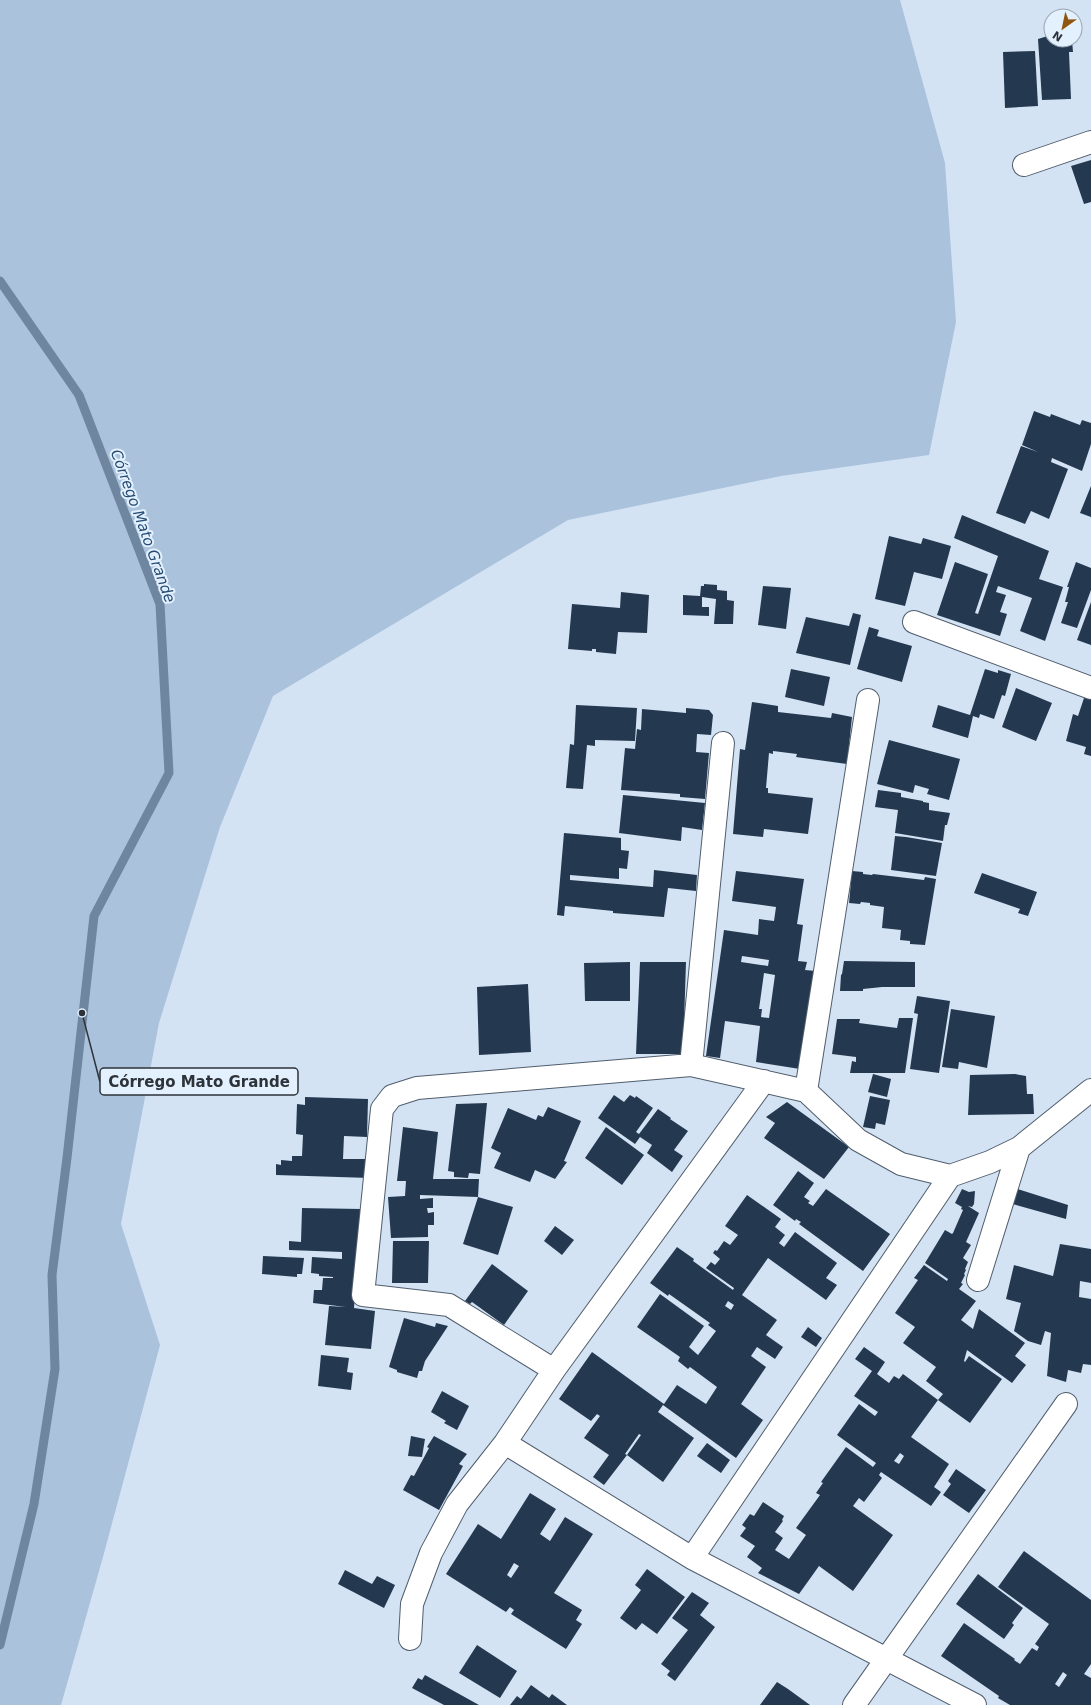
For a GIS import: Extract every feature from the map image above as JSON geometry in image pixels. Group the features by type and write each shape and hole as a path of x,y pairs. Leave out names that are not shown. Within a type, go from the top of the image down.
{"street":[{"path":"1024,165 1091,142"},
{"path":"914,622 1091,688"},
{"path":"806,1091 868,700"},
{"path":"691,1066 723,743"},
{"path":"554,1370 449,1305 363,1295 382,1109 392,1096 417,1088 691,1066 806,1091 858,1140 901,1164 950,1176 990,1162 1019,1148 1091,1090"},
{"path":"410,1639 412,1604 431,1553 457,1504 505,1443 554,1370 764,1081"},
{"path":"978,1280 1019,1148"},
{"path":"692,1558 950,1176"},
{"path":"854,1705 1066,1404"},
{"path":"505,1443 692,1558 975,1705"}],"shaded area":[{"path":"0,0 900,0 945,163 956,322 929,455 781,476 568,520 273,696 220,827 159,1023 121,1224 160,1345 103,1557 61,1705 0,1705"}],"building":[{"path":"1043,37 1043,48 1073,48 1073,52 1069,52 1071,99 1042,100 1038,39"},
{"path":"1035,51 1038,106 1005,108 1003,52"},
{"path":"1091,160 1091,202 1084,204 1071,166"},
{"path":"1034,411 1050,417 1051,414 1080,425 1082,420 1091,423 1091,444 1082,471 1052,458 1051,462 1068,469 1049,519 1031,511 1025,524 996,513 1021,446 1038,452 1022,445"},
{"path":"1091,486 1091,517 1080,513"},
{"path":"962,515 1049,551 1039,579 1063,587 1045,641 1020,631 1032,598 998,586 996,592 1006,595 1000,612 1007,614 1000,636 937,615 955,562 988,574 975,613 978,614 998,556 954,538"},
{"path":"889,536 921,544 923,538 951,546 942,579 914,572 905,606 875,599"},
{"path":"1076,562 1091,568 1091,590 1077,628 1061,623 1068,602 1065,602 1069,587 1067,587"},
{"path":"704,584 717,585 717,590 727,591 727,600 734,601 733,624 714,624 716,599 702,597 702,607 709,607 709,616 683,615 683,595 700,596 701,586 704,586"},
{"path":"763,586 791,588 786,629 758,625"},
{"path":"621,592 649,595 647,633 618,632 616,654 596,652 596,649 592,649 592,651 568,649 572,604 620,608"},
{"path":"1091,602 1091,645 1077,640"},
{"path":"853,613 861,615 850,665 796,653 806,617 849,626"},
{"path":"869,627 879,630 877,636 912,646 902,682 857,669"},
{"path":"791,669 830,677 824,706 785,697"},
{"path":"985,669 998,673 998,670 1011,674 1005,696 1002,695 994,719 980,714 979,718 973,716 968,738 932,727 938,705 970,715"},
{"path":"1016,688 1052,703 1036,741 1002,727"},
{"path":"1085,695 1091,698 1091,756 1084,754 1086,747 1066,741 1073,714 1078,716"},
{"path":"752,702 778,706 778,712 831,718 832,713 852,717 847,764 796,757 797,754 773,751 773,754 769,753 766,788 768,788 768,793 813,798 808,834 764,829 763,837 733,834 740,749 745,750"},
{"path":"576,705 637,708 635,741 595,740 595,746 587,745 583,789 566,788 570,744 574,745"},
{"path":"686,708 709,710 713,715 711,735 697,734 696,752 709,753 705,799 680,797 680,794 621,790 625,748 635,749 637,729 641,730 642,709 686,713"},
{"path":"889,740 960,759 949,800 927,794 929,789 915,785 913,793 877,784"},
{"path":"878,790 901,793 901,797 929,803 929,810 950,813 947,825 945,825 943,841 895,833 898,810 875,807"},
{"path":"623,795 705,803 702,830 682,827 681,841 619,833"},
{"path":"564,833 621,838 621,850 629,851 627,869 619,868 619,879 570,875 570,880 653,887 654,870 697,875 696,891 668,888 664,917 613,913 613,911 565,906 564,916 557,915"},
{"path":"895,836 942,843 936,876 891,870"},
{"path":"736,871 804,879 797,924 803,925 798,961 807,962 805,970 816,971 800,1069 756,1062 760,1026 725,1021 720,1058 706,1056 724,930 758,935 759,919 774,921 776,907 732,901","holes":["742,956 769,960 768,966 741,962","764,973 775,975 769,1018 761,1017 762,1009 759,1009"]},
{"path":"852,871 863,872 863,874 924,880 925,877 936,879 925,945 910,944 910,941 900,940 901,930 882,928 884,907 870,905 870,903 849,903"},
{"path":"982,873 1037,892 1028,916 1018,913 1020,909 974,893"},
{"path":"844,961 915,962 915,987 882,987 863,989 863,991 840,991"},
{"path":"630,962 630,1001 585,1001 584,963"},
{"path":"640,962 686,962 683,1054 636,1054"},
{"path":"528,984 531,1052 479,1055 477,987"},
{"path":"917,996 950,1001 939,1073 910,1069 918,1014 914,1013"},
{"path":"951,1009 995,1016 987,1068 959,1062 958,1069 942,1067"},
{"path":"899,1018 913,1018 905,1073 850,1073 852,1061 856,1062 856,1057 832,1054 837,1019 860,1019 859,1023 897,1028"},
{"path":"873,1074 891,1079 887,1097 868,1092"},
{"path":"1015,1074 1026,1076 1027,1094 1033,1094 1034,1114 968,1115 970,1075"},
{"path":"614,1095 624,1102 630,1095 635,1098 636,1096 653,1108 636,1132 639,1134 658,1109 688,1131 674,1150 683,1156 672,1172 647,1153 652,1145 640,1137 635,1144 598,1118"},
{"path":"870,1096 890,1100 885,1125 876,1123 875,1129 863,1127"},
{"path":"305,1097 368,1099 367,1137 344,1136 343,1159 370,1159 370,1178 276,1175 276,1164 281,1165 281,1160 292,1161 292,1156 302,1156 303,1135 296,1134 297,1104 305,1105"},
{"path":"787,1102 849,1147 824,1179 764,1138 775,1123 766,1117"},
{"path":"487,1103 480,1174 469,1173 468,1178 454,1177 454,1172 448,1171 456,1104"},
{"path":"548,1107 581,1121 564,1161 567,1162 555,1179 535,1170 530,1182 494,1168 501,1153 491,1148 508,1108 536,1120 538,1115 543,1117"},
{"path":"403,1127 438,1132 433,1179 479,1179 478,1197 420,1195 420,1199 433,1198 433,1208 427,1208 428,1213 434,1212 434,1225 428,1225 428,1237 391,1238 388,1197 405,1196 406,1181 397,1181"},
{"path":"606,1127 644,1155 622,1185 585,1158"},
{"path":"798,1171 814,1183 804,1197 810,1201 808,1203 813,1206 826,1189 890,1234 863,1271 799,1224 801,1222 796,1219 795,1221 773,1205"},
{"path":"1011,1187 1068,1205 1066,1219 1009,1203"},
{"path":"962,1189 969,1192 975,1191 974,1204 972,1207 968,1206 979,1213 966,1242 971,1245 963,1258 968,1262 965,1269 965,1275 961,1283 963,1284 959,1289 976,1301 961,1320 973,1329 979,1309 1025,1343 1015,1356 1026,1365 1012,1383 967,1350 965,1362 969,1356 1002,1379 970,1423 938,1400 943,1394 926,1381 936,1367 903,1343 915,1327 895,1313 918,1280 914,1278 924,1265 947,1281 948,1279 925,1263 945,1230 952,1234 953,1233 963,1210 961,1209 962,1207 955,1203"},
{"path":"747,1195 781,1219 775,1227 785,1235 779,1243 784,1247 795,1232 837,1263 826,1278 837,1285 826,1300 768,1258 742,1295 777,1320 766,1335 783,1347 775,1359 757,1347 751,1356 766,1367 741,1404 763,1420 736,1458 663,1405 658,1412 694,1438 663,1482 627,1455 604,1485 593,1477 609,1455 584,1438 600,1416 597,1414 591,1421 559,1399 592,1352 664,1404 677,1385 706,1404 717,1387 690,1367 688,1369 678,1361 680,1357 637,1327 660,1294 704,1326 689,1347 698,1355 716,1331 708,1325 710,1323 669,1294 668,1296 650,1283 677,1247 694,1259 693,1261 733,1290 734,1288 706,1268 711,1262 715,1265 720,1259 713,1253 715,1250 717,1251 724,1241 730,1245 738,1235 725,1226","holes":["728,1301 734,1305 731,1310 725,1306","639,1434 641,1435 627,1455 625,1454"]},
{"path":"478,1197 513,1207 498,1255 463,1244"},
{"path":"302,1208 361,1209 354,1308 375,1311 371,1349 325,1345 329,1306 346,1307 313,1303 314,1290 322,1290 323,1278 333,1277 319,1276 319,1274 311,1273 312,1257 342,1259 342,1252 289,1250 289,1241 301,1242"},
{"path":"555,1226 574,1240 562,1255 544,1241"},
{"path":"393,1241 429,1241 428,1283 392,1283"},
{"path":"1060,1244 1091,1249 1091,1283 1080,1281 1079,1297 1091,1299 1091,1365 1083,1364 1081,1373 1068,1370 1066,1382 1047,1376 1051,1333 1045,1331 1041,1345 1028,1341 1014,1331 1021,1303 1006,1299 1014,1265 1053,1276"},
{"path":"263,1256 304,1258 302,1274 297,1274 297,1277 262,1274"},
{"path":"492,1264 528,1291 504,1325 472,1302 470,1304 465,1301"},
{"path":"404,1318 435,1327 436,1323 448,1326 425,1361 422,1371 419,1371 417,1378 397,1372 397,1370 389,1367"},
{"path":"808,1327 822,1338 816,1347 801,1337"},
{"path":"864,1347 885,1362 877,1374 889,1383 894,1376 899,1379 903,1374 938,1400 911,1437 949,1464 934,1487 941,1492 931,1506 881,1472 879,1475 882,1478 864,1502 859,1498 853,1506 893,1535 853,1591 819,1566 799,1594 758,1573 762,1568 747,1557 755,1546 740,1536 746,1528 742,1525 750,1514 754,1516 763,1502 784,1516 783,1521 775,1532 783,1538 775,1550 789,1559 806,1535 796,1528 820,1495 816,1493 823,1483 821,1482 846,1447 873,1467 876,1463 837,1435 859,1404 875,1416 878,1412 854,1396 872,1371 855,1359","holes":["900,1453 904,1456 899,1464 894,1461"]},
{"path":"321,1355 349,1358 347,1372 353,1373 351,1390 318,1386"},
{"path":"442,1391 469,1406 457,1430 444,1423 446,1421 431,1412"},
{"path":"411,1436 425,1439 422,1457 408,1456"},
{"path":"434,1436 467,1454 459,1464 463,1466 439,1510 403,1490 411,1475 414,1476 429,1448 427,1447"},
{"path":"707,1443 730,1460 721,1473 697,1456"},
{"path":"956,1469 986,1490 969,1513 943,1495 951,1484 948,1481"},
{"path":"530,1493 556,1509 540,1534 550,1541 565,1517 593,1534 554,1593 582,1610 576,1620 582,1624 566,1649 511,1614 514,1610 510,1607 506,1612 446,1574 478,1524 501,1539","holes":["514,1563 519,1566 511,1578 507,1575"]},
{"path":"1024,1551 1091,1600 1091,1664 1084,1674 1091,1678 1091,1705 1010,1705 998,1698 999,1696 941,1656 964,1623 1020,1664 1032,1648 1037,1651 1039,1647 1035,1644 1049,1624 998,1587","holes":["1063,1672 1067,1675 1059,1687 1055,1684"]},
{"path":"647,1569 685,1597 657,1634 642,1623 636,1630 620,1618 641,1590 635,1585"},
{"path":"345,1570 372,1584 377,1576 395,1585 384,1608 338,1584"},
{"path":"978,1574 1023,1608 1012,1623 1014,1625 1004,1639 956,1604"},
{"path":"692,1592 709,1603 700,1615 715,1627 675,1681 667,1675 670,1671 661,1664 688,1630 672,1618"},
{"path":"477,1645 517,1671 500,1698 459,1673"},
{"path":"425,1675 479,1705 444,1705 412,1688 418,1678 422,1680"},
{"path":"777,1682 788,1689 810,1705 760,1705"},
{"path":"531,1685 549,1698 552,1694 567,1705 510,1705 517,1696 521,1699"}],"waterway":[{"name":"Córrego Mato Grande","path":"0,281 79,395 160,604 169,773 94,916 67,1158 52,1275 55,1369 34,1504 0,1645"}],"place":[{"name":"Córrego Mato Grande","path":"82,1013"}]}
